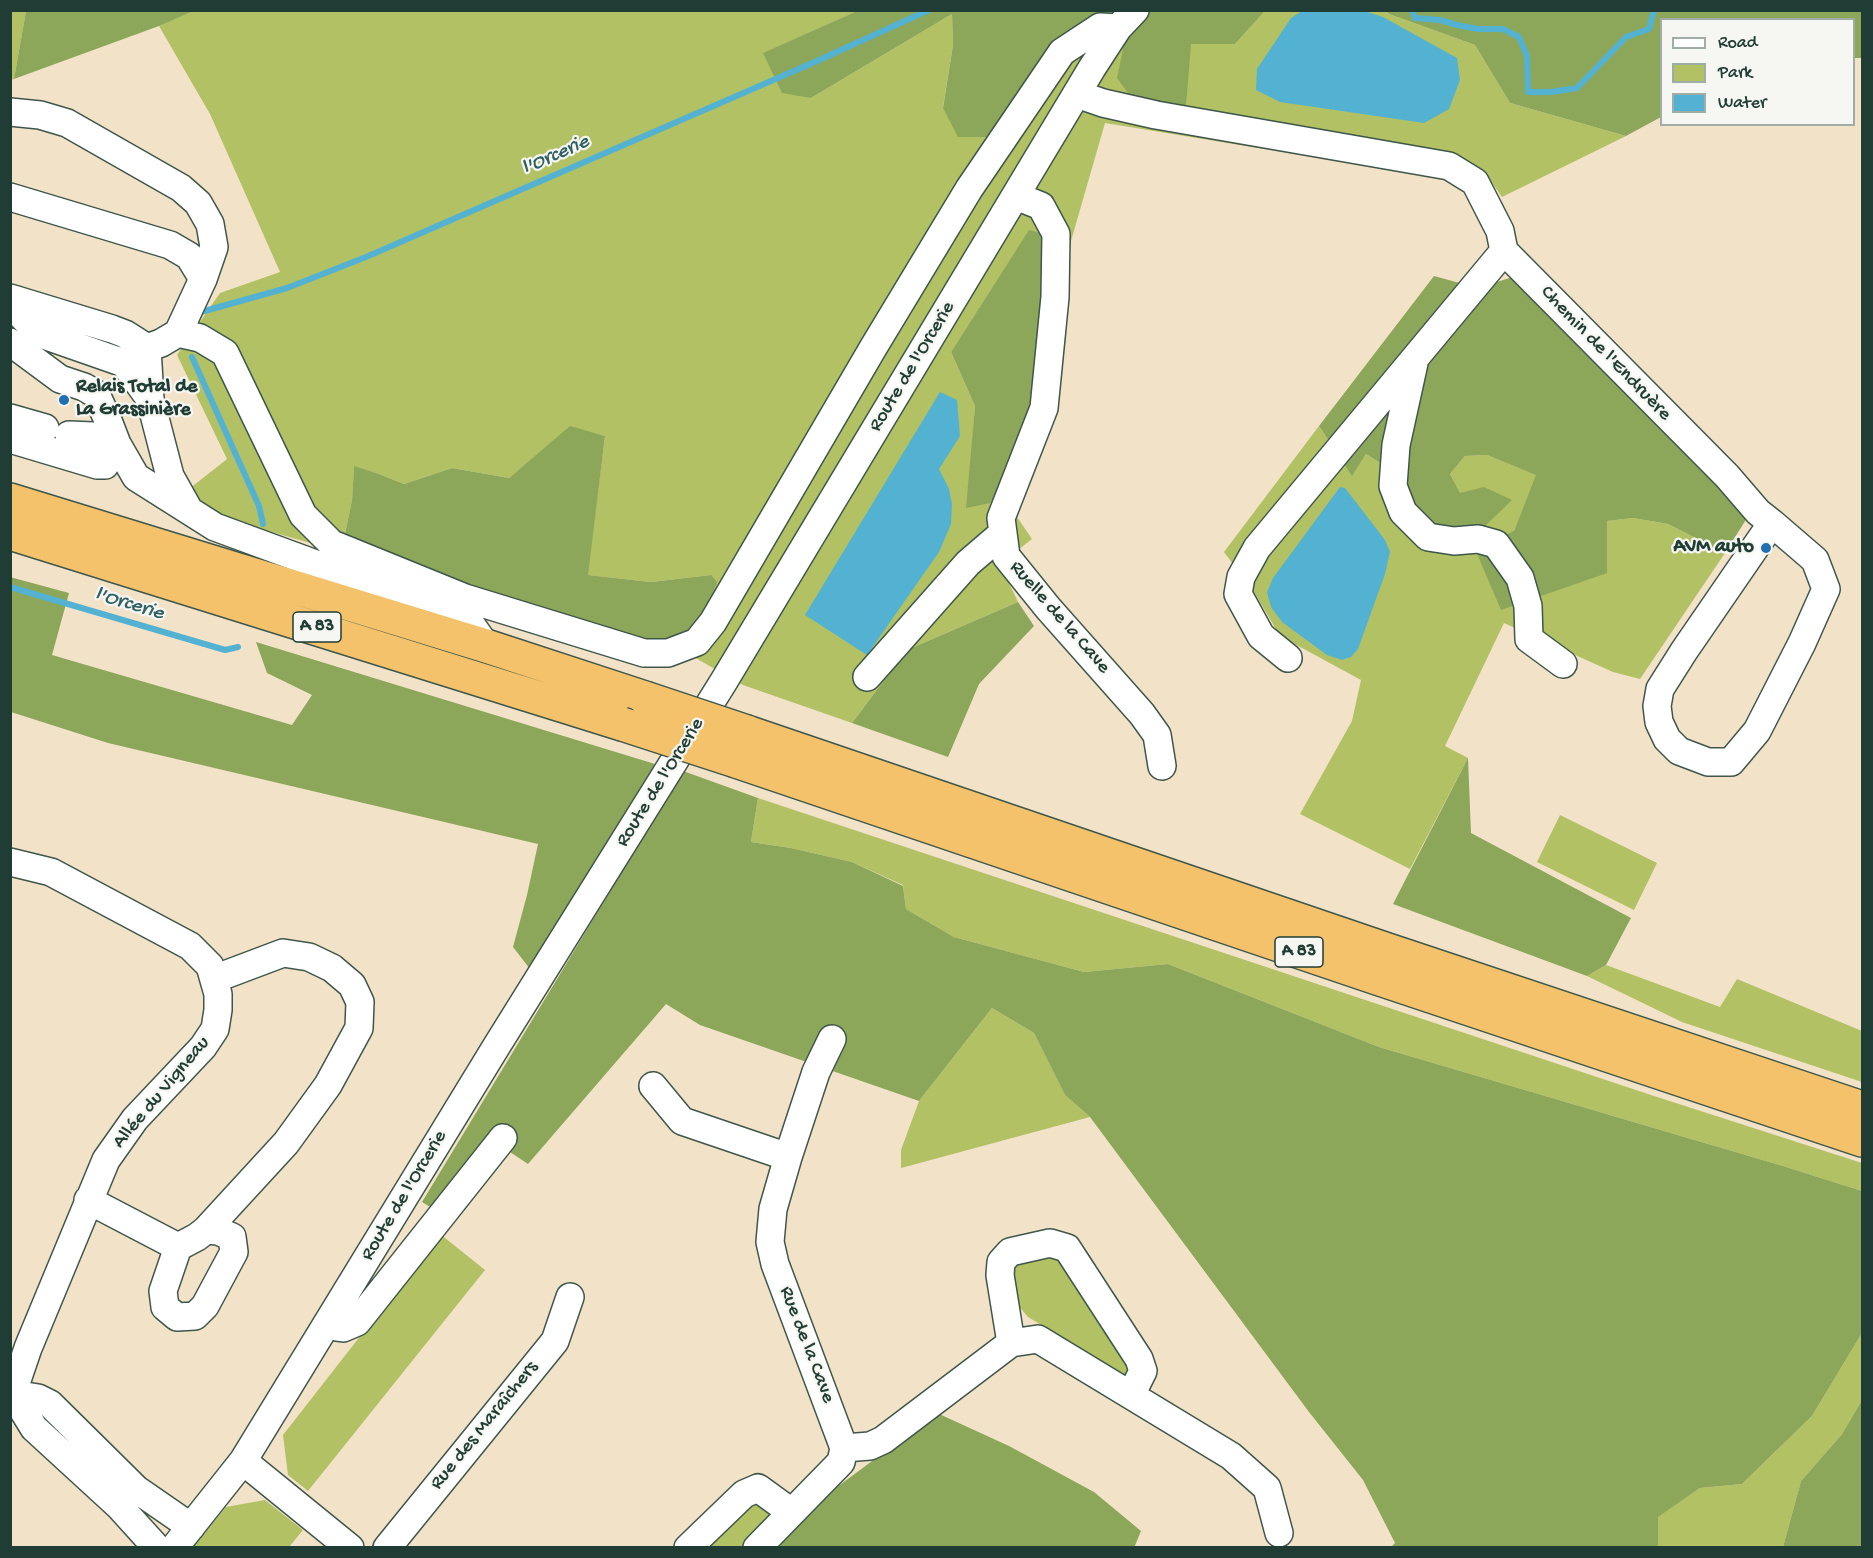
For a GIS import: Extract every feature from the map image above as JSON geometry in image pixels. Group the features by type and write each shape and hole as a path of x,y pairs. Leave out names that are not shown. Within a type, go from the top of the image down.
{"highway":[{"name":"A 83","path":"10,500 486,646 645,698 741,746 1363,974 1863,1140"},
{"name":"A 83","path":"10,533 622,724 741,746 1374,946 1859,1107"}],"street":[{"name":"Route de l'Orcerie","path":"183,1538 243,1461 724,681 1077,94 1126,20"},
{"path":"178,333 200,338 225,352 303,515 332,544 465,598 644,653 668,653 697,642 713,622 969,189 1062,52 1100,27 1126,20"},
{"name":"Chemin de l'Endruère","path":"1077,94 1103,103 1156,115 1449,166 1474,182 1500,231 1504,250 1727,476 1765,518 1815,560 1826,589 1802,643 1757,731 1731,762 1708,762 1679,751 1667,738 1659,722 1657,706 1660,689 1765,518"},
{"path":"10,112 40,115 67,123 181,188 198,203 210,224 214,247 203,279 178,333 147,348"},
{"name":"Ruelle de la Cave","path":"1016,196 1041,206 1056,234 1055,297 1044,408 1001,518 1006,556 1048,608 1143,714 1157,735 1162,766"},
{"path":"10,197 170,245 189,256 203,279"},
{"path":"1288,658 1262,636 1238,594 1241,577 1257,548 1504,250"},
{"path":"13,300 125,333 147,348"},
{"path":"13,300 22,316 38,333 124,363 150,399"},
{"path":"147,348 150,399 170,476 191,513"},
{"path":"12,350 60,379 84,387 96,394 117,444 136,477 191,513 215,527 468,620 486,646"},
{"path":"1416,356 1396,445 1393,486 1403,512 1428,537 1454,541 1478,539 1496,544 1520,578 1528,606 1528,639 1563,664"},
{"path":"10,418 57,431 93,436 117,444"},
{"path":"10,439 97,465 105,465 117,444"},
{"path":"867,677 968,563 1003,533"},
{"name":"Allée du Vigneau","path":"10,862 51,872 190,946 210,966 218,994 218,1010 214,1029 203,1047 135,1119 106,1160 32,1337 12,1397"},
{"path":"207,1230 218,1230 232,1237 234,1252 205,1306 195,1316 177,1317 165,1307 163,1291 178,1247 207,1230 286,1143 328,1085 359,1028 360,1002 352,985 332,968 309,957 283,953 214,979"},
{"name":"Rue de la Cave","path":"832,1039 816,1071 788,1157 773,1209 770,1242 775,1264 844,1448"},
{"path":"653,1086 682,1121 788,1157"},
{"path":"329,1321 336,1327 343,1328 357,1322 503,1138"},
{"path":"88,1200 178,1247"},
{"path":"1011,1343 1000,1275 1001,1262 1010,1252 1050,1243 1067,1248 1139,1359 1143,1371 1131,1395"},
{"name":"Rue des Maraîchers","path":"387,1548 555,1341 570,1297"},
{"path":"757,1548 841,1462 844,1448 870,1446 883,1440 1011,1343 1038,1339 1231,1456 1267,1488 1279,1533"},
{"path":"12,1397 34,1428 119,1506 149,1539 161,1506"},
{"path":"12,1397 38,1398 50,1404 136,1489 161,1506 183,1538"},
{"path":"243,1461 350,1548"},
{"path":"688,1548 744,1494 758,1488 791,1512"}],"green space":[{"path":"26,10 193,11 159,26 14,79"},
{"path":"193,10 857,11 764,53 811,98 952,14 953,45 943,107 1068,36 1102,12 1186,108 1190,44 1235,44 1265,11 1386,11 1475,45 1510,103 1626,136 1502,197 1483,170 1453,153 1342,137 1338,161 1105,123 1071,241 1029,231 951,352 975,406 967,508 1052,404 1017,517 1032,539 1000,564 1018,602 907,650 852,723 743,685 664,640 711,575 651,582 587,575 605,436 570,427 509,478 452,468 404,484 354,467 352,500 345,534 467,588 251,526 179,497 227,459 177,355 220,293 280,272 210,114 159,26"},
{"path":"11,11 26,11 14,79 11,80"},
{"path":"857,11 1265,11 1235,44 1191,44 1186,108 1133,100 1117,78 1125,39 1101,12 1068,36 992,137 958,137 943,108 953,45 952,14 811,98 782,93 763,53"},
{"path":"1386,11 1862,11 1862,58 1855,58 1855,18 1660,18 1660,118 1626,136 1510,103 1475,45"},
{"path":"1029,230 1071,241 1052,404 990,503 966,508 975,406 951,352"},
{"path":"1522,274 1740,473 1747,518 1725,553 1668,524 1633,518 1607,521 1607,573 1501,610 1475,549 1514,531 1536,475 1487,455 1465,456 1450,474 1460,493 1484,487 1512,500 1483,528 1420,527 1406,479 1366,454 1352,476 1319,426 1434,276 1478,288"},
{"path":"570,426 605,436 588,575 651,582 711,575 717,582 709,604 696,626 664,640 610,636 468,588 345,534 352,500 354,466 404,484 452,468 509,478"},
{"path":"1319,426 1352,475 1366,454 1406,479 1460,494 1450,474 1465,456 1487,455 1537,475 1514,531 1633,518 1668,524 1725,553 1640,679 1613,672 1504,623 1445,746 1468,758 1410,869 1300,814 1352,721 1361,680 1280,636 1254,592 1224,552"},
{"path":"10,577 69,593 52,655 292,725 312,695 267,673 256,642 655,764 530,969 513,947 538,844 108,743 11,712"},
{"path":"1018,602 1034,626 979,684 948,757 852,723 907,650"},
{"path":"1468,758 1471,833 1631,918 1606,965 1587,976 1393,904"},
{"path":"683,771 758,798 751,842 791,848 852,862 903,886 906,909 954,937 1084,972 1168,964 1379,1047 1862,1191 1862,1333 1812,1416 1742,1484 1700,1488 1658,1517 1658,1547 1391,1547 1395,1543 1363,1480 1309,1412 1090,1117 1065,1095 1034,1033 992,1008 919,1101 700,1025 666,1004 528,1164 510,1152 453,1221 422,1202"},
{"path":"758,798 1862,1163 1862,1191 1379,1047 1168,964 1084,972 954,937 906,909 903,885 852,862 791,848 751,842"},
{"path":"1560,815 1657,863 1634,910 1537,862"},
{"path":"1606,965 1720,1007 1737,979 1862,1031 1862,1082 1682,1022 1587,976"},
{"path":"992,1008 1034,1033 1065,1095 1090,1117 901,1168 901,1150 919,1101"},
{"path":"440,1234 485,1270 308,1491 288,1475 283,1435"},
{"path":"1059,1256 1128,1355 1129,1374 1123,1374 1028,1317 1015,1302 1010,1267 1015,1261"},
{"path":"1862,1333 1862,1400 1842,1434 1801,1481 1783,1547 1658,1547 1657,1517 1700,1488 1742,1484 1812,1416"},
{"path":"1862,1400 1862,1547 1783,1547 1801,1481 1842,1434"},
{"path":"937,1413 1009,1446 1094,1492 1141,1531 1134,1548 783,1548 780,1545 837,1487"},
{"path":"751,1498 773,1512 745,1547 700,1548"},
{"path":"265,1500 303,1530 289,1547 193,1547 226,1507"}],"water":[{"path":"1304,10 1365,11 1383,17 1457,58 1460,80 1449,109 1424,123 1280,102 1256,90 1257,69 1291,18"},
{"path":"940,392 957,400 960,436 939,469 949,489 952,505 951,524 939,552 867,655 805,615"},
{"path":"1340,487 1345,488 1385,540 1390,552 1385,574 1358,649 1351,657 1342,660 1327,655 1282,622 1271,607 1267,592 1273,578"}],"waterway":[{"name":"l'Orcerie","path":"198,318 201,312 287,288 366,257 929,10"},
{"name":"l'Orcerie","path":"1412,10 1415,18 1440,20 1478,29 1503,29 1519,37 1527,56 1528,92 1551,92 1577,88 1626,37 1649,29 1654,10"},
{"name":"l'Orcerie","path":"192,357 259,506 263,524"},
{"name":"l'Orcerie","path":"10,587 225,650 238,647"}],"place":[{"name":"Relais Total de La Grassinière","path":"64,400"},
{"name":"AVM auto","path":"1766,548"}]}
